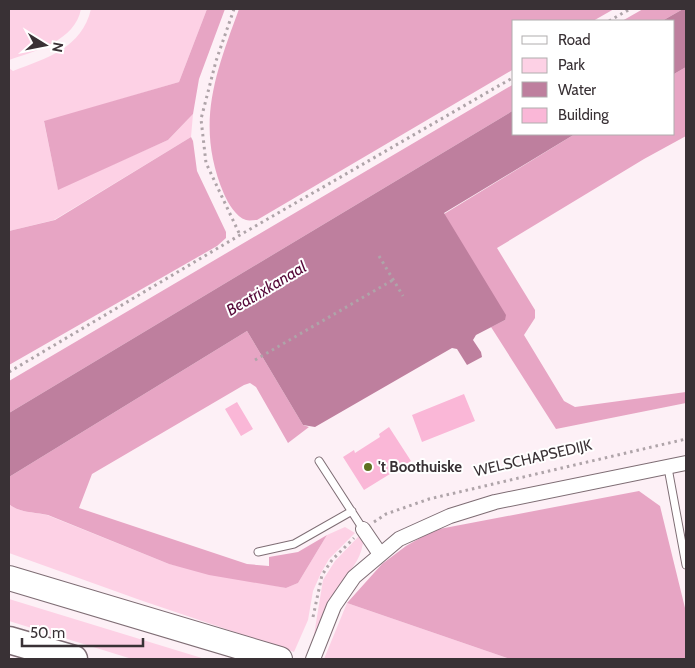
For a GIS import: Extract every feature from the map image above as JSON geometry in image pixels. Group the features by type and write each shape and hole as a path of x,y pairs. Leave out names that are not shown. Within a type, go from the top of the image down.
{"highway":[{"path":"9,578 280,659"},
{"path":"9,640 74,659"}],"street":[{"path":"313,659 334,606 354,577 399,539 450,516 495,502 686,463"},
{"path":"363,529 380,554"}],"lane":[{"path":"319,461 363,529"},
{"path":"668,468 686,565"},
{"path":"258,552 294,544 352,511"}],"path":[{"path":"234,9 216,61 201,119 206,163 240,235"},
{"path":"611,20 630,9"},
{"path":"9,372 240,235 512,78"},
{"path":"379,256 402,296"},
{"path":"255,360 393,280"},
{"name":"WELSCHAPSEDIJK","path":"312,618 322,575 332,560 363,529 386,514 429,499 686,439"}],"green space":[{"path":"9,9 81,9 71,29 62,37 42,48 9,60"},
{"path":"91,9 207,9 179,82 44,122 58,189 168,140 193,114 191,137 54,220 9,231 9,68 13,71 61,50 80,33"},
{"path":"9,504 22,511 47,515 169,564 286,588 298,583 327,535 345,527 355,533 329,559 321,573 313,591 308,620 294,652 9,553"},
{"path":"359,536 363,543 362,550 354,566 335,592 314,635 323,580 335,561"},
{"path":"9,599 205,659 132,659 9,621"},
{"path":"347,603 510,659 324,659"}],"shaded area":[{"path":"207,9 225,9 199,79 193,114 168,140 58,190 44,121 179,82"},
{"path":"239,9 614,9 595,20 512,20 512,70 257,220 246,220 233,209 226,198 215,169 210,123 212,100 222,56"},
{"path":"643,9 683,9 664,20 624,20"},
{"path":"686,67 686,136 644,159 497,248 535,310 535,318 524,335 564,401 575,407 686,392 686,403 556,429 491,327 505,320 444,214 573,135 675,135 675,73"},
{"path":"512,85 512,111 9,413 9,381"},
{"path":"191,137 197,171 226,232 226,238 217,246 9,365 9,231 55,220"},
{"path":"247,331 303,425 309,427 288,443 256,387 250,383 244,385 92,474 79,508 247,564 269,566 269,557 298,552 327,535 298,583 286,588 209,575 169,564 48,515 22,511 9,504 9,477"},
{"path":"639,491 660,506 686,612 686,659 510,659 347,603 382,564 406,546 434,530"}],"water":[{"path":"686,9 686,67 675,73 675,20 664,20"},
{"name":"Beatrixkanaal","path":"512,111 512,135 573,135 444,213 506,315 505,320 476,335 473,340 482,357 467,365 457,349 452,348 315,427 303,425 247,331 9,477 9,413"}],"building":[{"path":"464,394 475,421 422,442 412,415"},
{"path":"237,402 253,429 241,436 225,409"},
{"path":"389,427 411,461 364,490 343,457 354,450 355,453 380,437 379,434"}],"place":[{"name":"'t Boothuiske","path":"368,467"}]}
